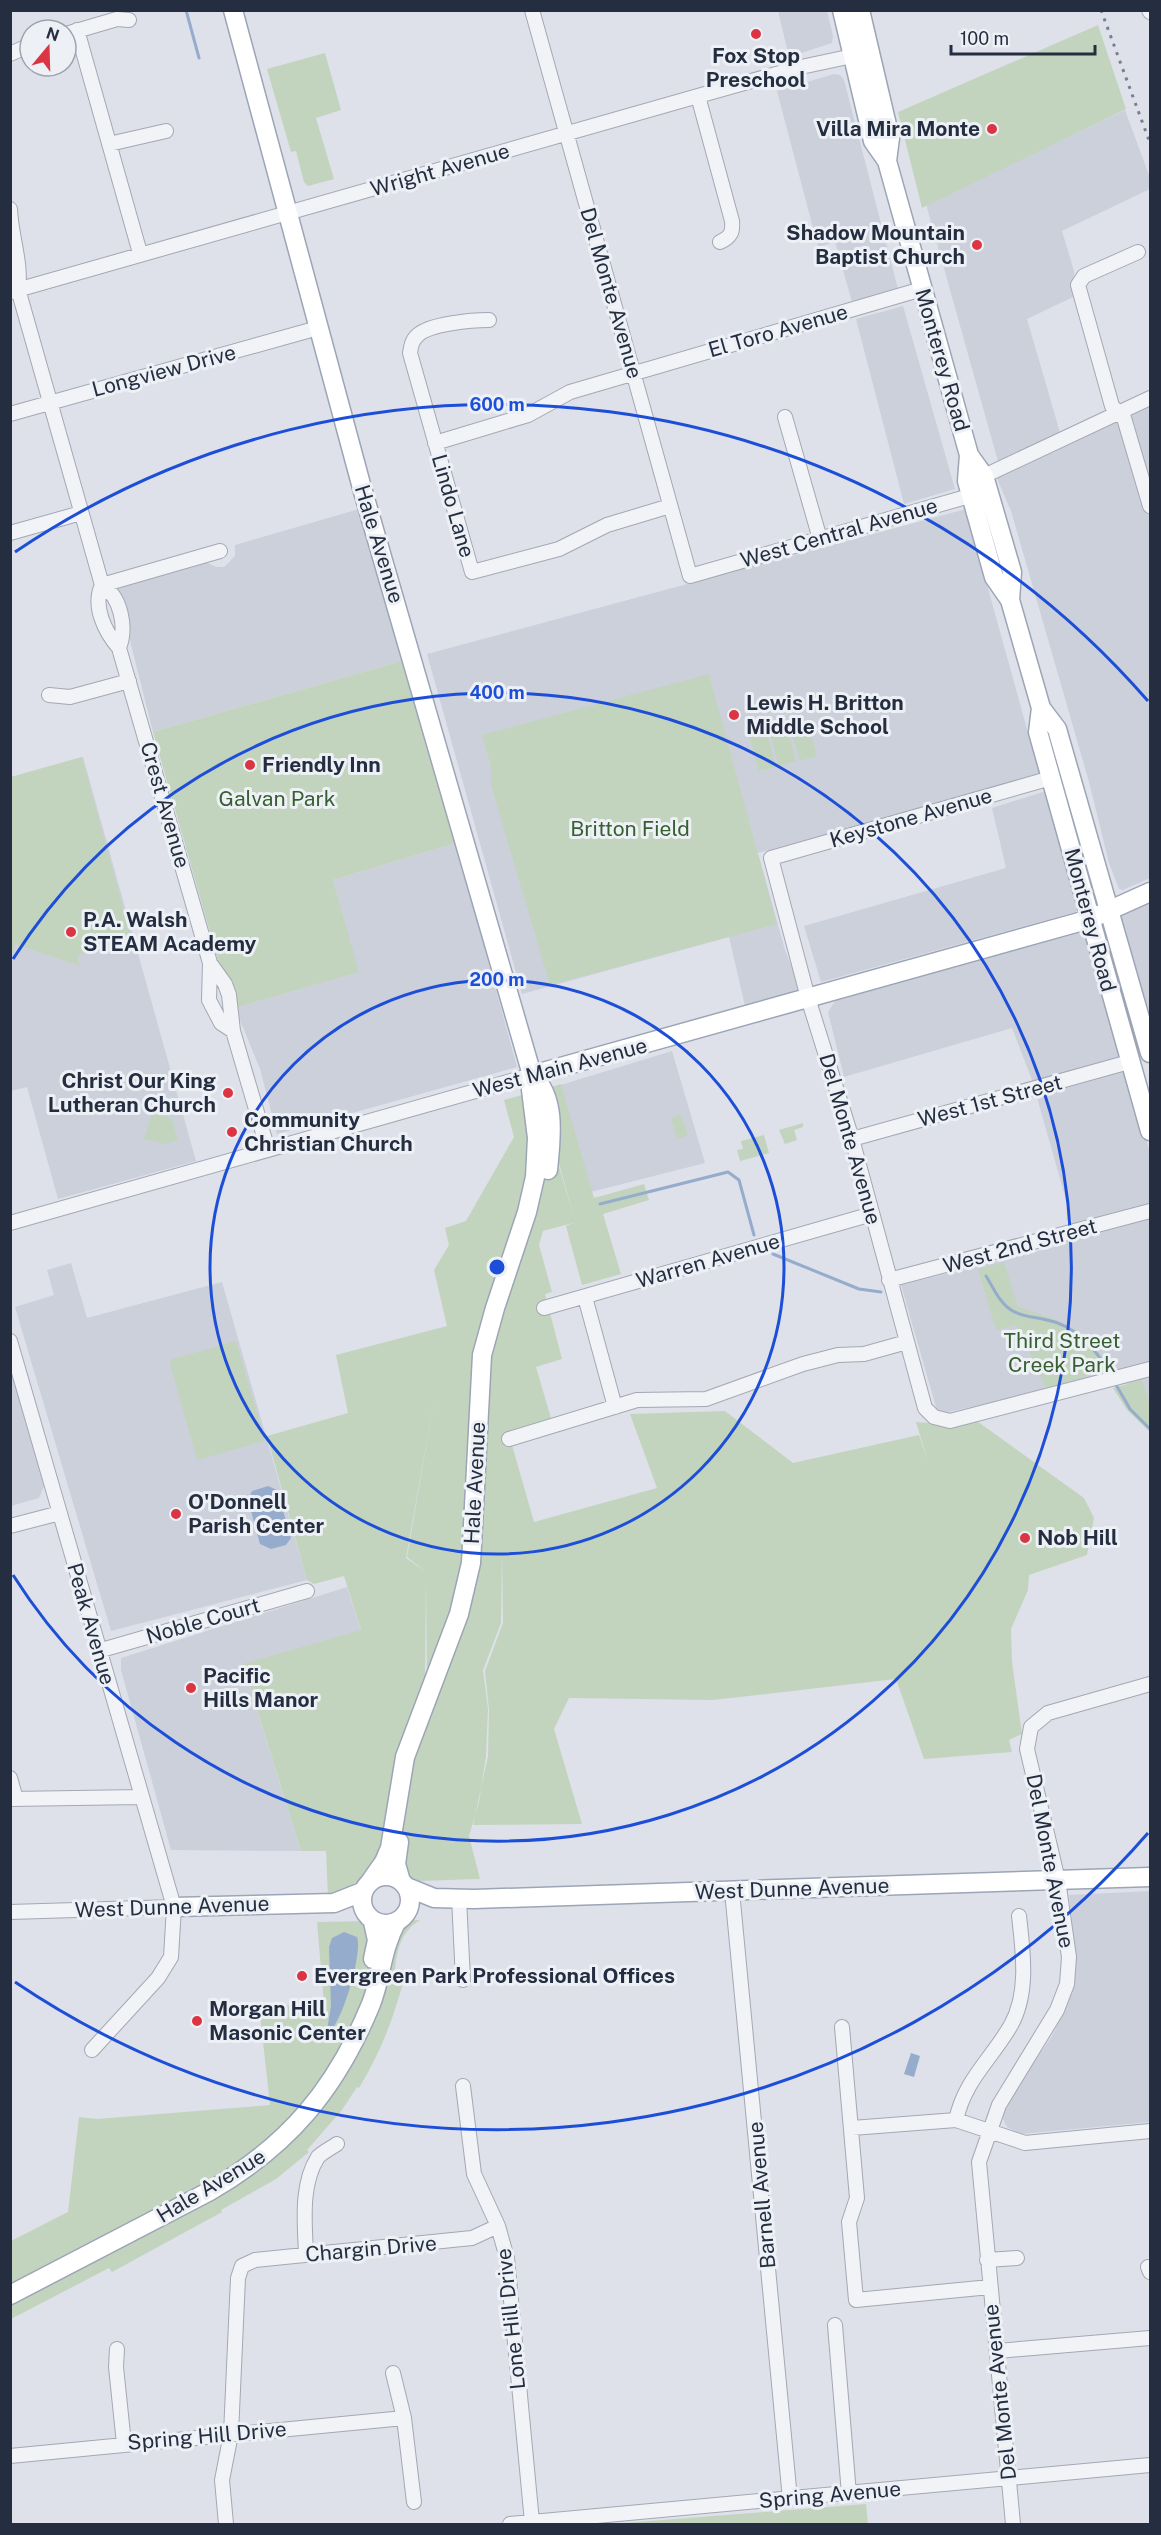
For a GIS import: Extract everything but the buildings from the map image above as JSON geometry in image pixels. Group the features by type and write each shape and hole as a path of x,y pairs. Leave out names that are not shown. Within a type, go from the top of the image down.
{"main road":[{"name":"Hale Avenue","path":"233,10 362,488 532,1075 531,1090 537,1138 536,1177 483,1355 471,1563 459,1614 405,1757 390,1848 384,1862 366,1887"},
{"name":"Monterey Road","path":"842,10 861,54 890,138 887,161 969,455 967,481 981,487 1012,572 1010,600 1041,708 1057,729 1150,1053"},
{"name":"Monterey Road","path":"860,10 861,54"},
{"name":"Monterey Road","path":"1041,708 1038,732 1150,1131"},
{"name":"West Main Avenue","path":"532,1075 1090,919 1150,892"},
{"name":"Hale Avenue","path":"404,1882 396,1864 415,1759 470,1619 482,1564 489,1400 498,1332 547,1179 551,1130 548,1108 544,1086 532,1075"},
{"path":"386,1875 404,1882 411,1898 401,1917 385,1924 369,1917 366,1887 386,1875"},
{"name":"West Dunne Avenue","path":"404,1882 434,1898 474,1899 1150,1877"},
{"name":"West Dunne Avenue","path":"174,1907 334,1902 366,1887"},
{"name":"West Dunne Avenue","path":"401,1917 434,1898"},
{"name":"West Dunne Avenue","path":"334,1902 369,1917"},
{"name":"Hale Avenue","path":"10,2285 232,2166 256,2149 294,2114 318,2086 352,2024 370,1972 376,1940 369,1917"},
{"name":"Hale Avenue","path":"10,2295 210,2191 254,2163 283,2139 326,2090 352,2046 372,2001 386,1941 401,1917"}],"street":[{"name":"Del Monte Avenue","path":"532,10 690,576"},
{"path":"78,30 117,19 129,20"},
{"path":"78,50 110,144 140,253"},
{"name":"Wright Avenue","path":"13,286 286,213 698,96 861,54"},
{"path":"698,96 732,220 733,230 729,238 720,242"},
{"path":"110,144 166,131"},
{"name":"Crest Avenue","path":"10,209 11,229 20,275 13,286 50,403 102,585 108,589 119,609 122,627 119,648 210,963 209,999 221,1023 233,1031"},
{"path":"1138,252 1084,276 1078,285 1112,406 1124,418 1150,506"},
{"name":"El Toro Avenue","path":"435,443 528,415 570,392 922,289"},
{"name":"Lindo Lane","path":"489,320 466,320 419,333 412,342 410,353 472,572 559,549 607,525 670,506"},
{"name":"Longview Drive","path":"10,414 318,328"},
{"name":"West Central Avenue","path":"690,576 820,539 981,487 1119,412 1150,398"},
{"path":"784,417 820,539"},
{"path":"10,533 81,513"},
{"path":"102,585 220,551"},
{"path":"50,695 69,697 129,681"},
{"name":"Keystone Avenue","path":"771,858 1051,778"},
{"name":"Del Monte Avenue","path":"771,858 808,998 852,1139 925,1408 934,1417 950,1421 1150,1369"},
{"name":"Crest Avenue","path":"210,963 225,984 231,1003 233,1031 268,1150"},
{"name":"West 1st Street","path":"852,1139 1129,1062"},
{"name":"West Main Avenue","path":"10,1223 532,1075"},
{"name":"West 2nd Street","path":"889,1280 1150,1211"},
{"name":"Warren Avenue","path":"544,1308 872,1214"},
{"path":"585,1296 615,1407"},
{"name":"Peak Avenue","path":"10,1341 174,1907"},
{"path":"509,1438 637,1400 706,1399 837,1354 864,1354 907,1342"},
{"path":"10,1526 60,1513"},
{"name":"Noble Court","path":"98,1651 307,1591"},
{"name":"Del Monte Avenue","path":"1013,2524 979,2162 988,2130 1007,2090 1048,2027 1067,1984 1069,1957 1058,1880 1027,1749 1031,1727 1048,1713 1150,1684"},
{"path":"10,1778 14,1799 141,1797"},
{"name":"Barnell Avenue","path":"732,1891 790,2499"},
{"path":"459,1898 463,1980"},
{"path":"92,2050 158,1978 171,1958 174,1907"},
{"name":"West Dunne Avenue","path":"10,1912 174,1907"},
{"path":"956,2120 967,2086 1011,2025 1018,2007 1023,1956 1019,1916"},
{"path":"842,2027 857,2198 849,2222 856,2300 990,2288"},
{"name":"Lone Hill Drive","path":"463,2086 474,2174 498,2226 507,2258 532,2522"},
{"path":"852,2128 956,2120 1025,2143 1150,2130"},
{"path":"306,2255 304,2209 312,2171 320,2155 338,2144"},
{"name":"Chargin Drive","path":"231,2434 238,2278 242,2266 255,2260 472,2238 498,2226"},
{"path":"987,2260 1017,2259"},
{"path":"835,2325 849,2494"},
{"path":"997,2351 1150,2338"},
{"path":"117,2349 116,2367 124,2444"},
{"path":"393,2373 404,2418 414,2502"},
{"name":"Spring Hill Drive","path":"10,2456 404,2418"},
{"path":"226,2524 222,2480 231,2434"},
{"name":"Spring Avenue","path":"510,2524 1150,2465"}],"shaded area":[{"path":"778,11 827,11 833,36 832,43 789,57"},
{"path":"834,74 840,75 844,80 898,289 852,302 835,242 818,247 777,91"},
{"path":"1125,110 1150,178 1150,189 1062,231 1074,271 1073,297 1027,319 1061,436 999,465 926,204"},
{"path":"903,306 955,489 904,504 856,319"},
{"path":"1150,407 1150,878 1123,890 1119,889 1109,863 1089,782 1011,511 995,474"},
{"path":"359,509 405,660 153,732 117,589 206,562 216,567 224,567 235,556 235,545"},
{"name":"Lewis H. Britton Middle School","path":"966,509 1040,776 758,853 785,950 801,992 745,1006 729,937 522,994 427,654"},
{"name":"P.A. Walsh STEAM Academy","path":"83,757 196,1161 58,1199 27,1087 11,1091 11,777"},
{"path":"1046,791 1079,911 821,982 804,926 1006,868 992,808"},
{"path":"456,843 517,1067 277,1134 260,1069 235,1008 358,972 333,880"},
{"path":"1150,898 1150,1040 1117,923 1122,912"},
{"path":"1081,932 1091,937 1125,1073 1150,1152 1150,1421 1137,1385 1101,1380 938,1414 901,1285 1059,1246 1072,1221 1032,1080 1012,1028 844,1077 828,1012 835,1001"},
{"path":"672,1051 705,1163 571,1197 541,1091"},
{"path":"71,1263 87,1318 222,1282 307,1580 111,1631 15,1307 54,1295 47,1270"},
{"path":"10,1362 45,1484 39,1498 11,1506"},
{"path":"347,1587 361,1631 243,1665 301,1851 171,1850 121,1670 121,1658"},
{"path":"1150,1891 1150,2122 1021,2134 1007,2127 1002,2117 1007,2101 1052,2036 1066,2007 1074,1982 1076,1956 1069,1895"}],"green space":[{"path":"1098,25 1126,109 922,208 898,112"},
{"path":"325,53 341,110 316,118 334,179 308,186 304,182 296,151 291,152 267,69"},
{"name":"Galvan Park","path":"405,660 456,843 333,880 359,972 235,1008 219,964 153,732"},
{"name":"Britton Field","path":"709,674 777,924 550,985 491,785 491,767 482,735"},
{"path":"807,720 817,756 800,761 789,725"},
{"path":"786,725 796,761 779,766 769,730"},
{"path":"766,730 776,767 759,771 749,735"},
{"path":"82,757 132,940 77,956 80,966 15,944 11,957 11,777"},
{"path":"561,1084 594,1198 644,1184 649,1200 603,1214 621,1274 582,1285 566,1226 573,1223 543,1231 539,1245 552,1292 545,1294 562,1359 536,1367 553,1425 510,1438 534,1522 657,1488 630,1414 725,1411 793,1463 919,1435 928,1462 916,1422 943,1424 974,1419 1084,1498 1094,1518 1087,1555 1029,1575 1028,1590 1011,1629 1012,1662 1022,1734 1009,1740 1012,1752 924,1759 896,1679 713,1700 569,1698 554,1729 582,1824 473,1825 475,1815 469,1836 480,1879 354,1883 350,1896 328,1897 326,1851 301,1851 243,1664 361,1630 344,1576 314,1584 307,1580 267,1436 348,1413 336,1355 447,1326 434,1270 449,1245 445,1228 466,1221 514,1137 504,1100 536,1091 576,1223 538,1091","holes":["435,1395 407,1557 426,1572 406,1558","502,1554 503,1623 485,1671 489,1710 488,1756 481,1787 486,1756 488,1709 483,1670 501,1623","426,1580 427,1678 396,1758 425,1678"]},
{"path":"152,1113 172,1119 178,1140 165,1144 144,1139"},
{"path":"681,1115 688,1135 677,1139 671,1118"},
{"path":"803,1123 803,1127 794,1130 797,1140 785,1144 779,1130"},
{"path":"764,1135 769,1153 740,1161 737,1150 743,1149 741,1141"},
{"name":"Third Street Creek Park","path":"1004,1262 1018,1307 1072,1328 1092,1344 1110,1369 1046,1388 1016,1325 996,1330 978,1269"},
{"path":"236,1341 265,1441 197,1460 169,1360"},
{"name":"Third Street Creek Park","path":"1142,1380 1150,1406 1150,1432 1127,1410 1113,1388"},
{"path":"420,1920 408,1930 399,1948 395,1970 407,1969 382,2044 359,2088 357,2087 342,2110 307,2150 309,2152 276,2179 221,2210 222,2212 112,2272 109,2268 11,2319 11,2241 68,2212 79,2117 97,2119 270,2105 259,2006 324,2004 317,1922"},
{"path":"866,2504 868,2524 612,2524"}],"water":[{"path":"268,1486 277,1490 291,1538 286,1545 271,1549 260,1544 248,1500 252,1491"},
{"path":"344,1932 357,1937 357,1958 344,2005 332,2030 326,2036 331,2006 329,1947 332,1938"},
{"path":"911,2053 920,2056 914,2077 904,2074"}],"waterway":[{"path":"186,10 199,58"},
{"path":"600,1204 728,1172 739,1180 754,1235"},
{"path":"773,1254 859,1289 881,1292"},
{"path":"986,1276 1007,1307 1020,1314 1067,1327 1092,1348 1110,1374"},
{"path":"1115,1383 1130,1409 1150,1429"}],"railway":[{"path":"1101,10 1150,143"}],"place":[{"name":"Fox Stop Preschool","path":"756,34"},
{"name":"Villa Mira Monte","path":"992,129"},
{"name":"Shadow Mountain Baptist Church","path":"977,245"},
{"name":"Lewis H. Britton Middle School","path":"734,715"},
{"name":"Friendly Inn","path":"250,765"},
{"name":"P.A. Walsh STEAM Academy","path":"71,932"},
{"name":"Christ Our King Lutheran Church","path":"228,1093"},
{"name":"Community Christian Church","path":"232,1132"},
{"name":"O'Donnell Parish Center","path":"176,1514"},
{"name":"Nob Hill","path":"1025,1538"},
{"name":"Pacific Hills Manor","path":"191,1688"},
{"name":"Evergreen Park Professional Offices","path":"302,1976"},
{"name":"Morgan Hill Masonic Center","path":"197,2021"}]}
